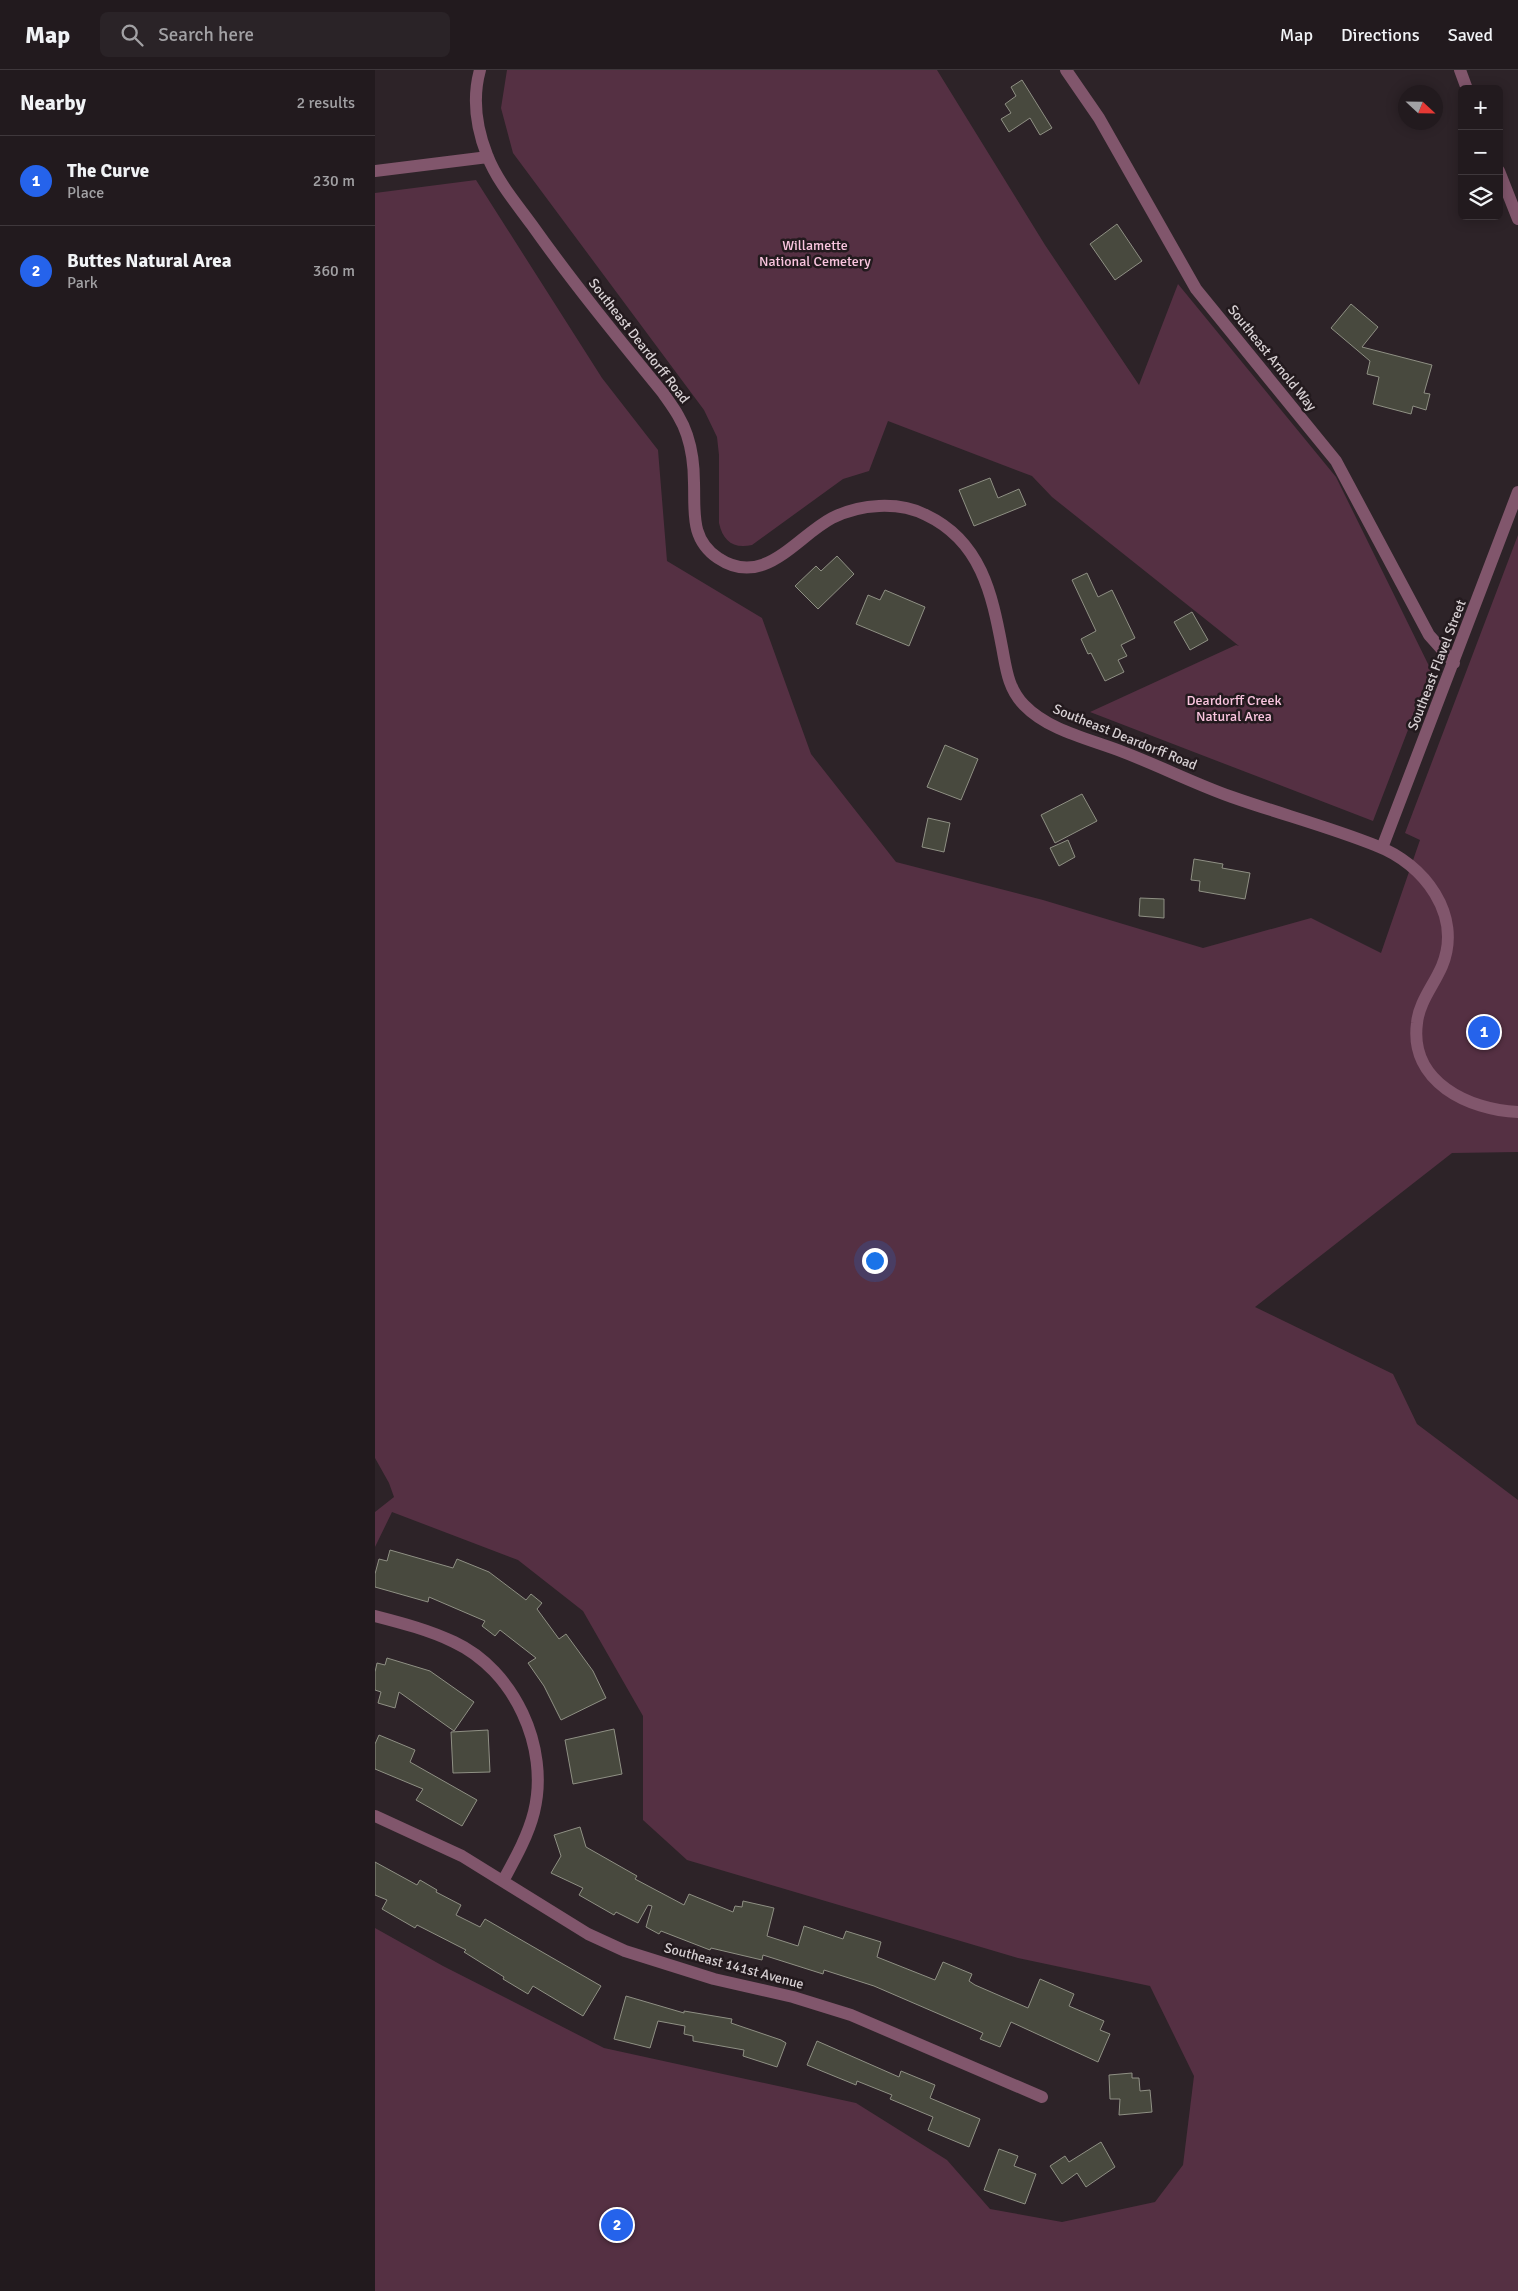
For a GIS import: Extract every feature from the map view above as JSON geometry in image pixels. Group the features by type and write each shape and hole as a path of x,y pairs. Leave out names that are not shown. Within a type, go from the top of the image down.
{"street":[{"name":"Southeast Deardorff Road","path":"480,70 475,102 480,136 488,157 504,186 545,244 663,393 678,416 687,435 692,459 695,530 704,545 716,557 739,567 759,566 774,561 833,518 853,510 882,505 906,508 925,514 956,536 971,553 985,576 993,600 1012,689 1023,704 1038,717 1057,727 1125,752 1230,796 1383,848 1411,865 1423,876 1435,892 1446,921 1448,936 1447,951 1419,1012 1417,1023 1418,1046 1422,1058 1436,1080 1455,1096 1489,1109 1518,1112"},
{"name":"Southeast Arnold Way","path":"1066,70 1099,118 1196,289 1336,461 1429,635 1454,663"},
{"path":"1460,70 1466,85"},
{"path":"375,171 488,157"},
{"path":"1501,175 1518,218"},
{"name":"Southeast Flavel Street","path":"1383,848 1518,492"},
{"path":"375,1616 456,1642 485,1662 509,1688 521,1709 532,1736 537,1760 537,1785 534,1811 521,1849 503,1881"},
{"name":"Southeast 141st Avenue","path":"375,1816 425,1837 503,1881 589,1934 625,1951 714,1979 793,1997 851,2015 1042,2097"}],"green space":[{"name":"Willamette National Cemetery","path":"507,70 937,70 1045,245 1139,385 1178,284 1336,477 1431,670 1373,821 1090,712 1236,645 1239,646 1052,497 1032,476 888,421 869,471 843,479 752,545 734,545 726,539 719,523 719,455 717,437 704,410 513,153 501,108"},
{"path":"476,180 602,378 658,450 667,561 762,618 811,754 896,862 1043,900 1203,948 1311,918 1381,953 1420,840 1405,833 1518,535 1518,1152 1452,1153 1255,1307 1393,1374 1417,1424 1518,1500 1518,2291 375,2291 375,1928 443,1966 604,2048 856,2103 947,2160 990,2209 1062,2222 1155,2202 1183,2165 1194,2076 1150,1986 1018,1958 687,1860 643,1820 643,1716 583,1611 518,1560 392,1512 375,1547 375,1512 394,1497 389,1483 375,1458 375,193"}],"building":[{"path":"1022,80 1052,128 1040,135 1030,118 1009,132 1001,119 1011,113 1005,104 1016,96 1011,87"},
{"path":"1117,224 1142,261 1115,280 1090,244"},
{"path":"1351,304 1378,327 1362,347 1432,365 1424,393 1430,394 1426,410 1413,406 1411,414 1373,404 1379,377 1367,374 1370,361 1331,328"},
{"path":"990,478 998,498 1019,489 1026,505 974,526 959,490"},
{"path":"837,556 854,574 818,609 795,586 816,566 821,571"},
{"path":"1087,573 1098,597 1112,590 1135,638 1121,645 1127,656 1118,660 1124,672 1105,681 1091,653 1088,654 1081,639 1096,631 1072,580"},
{"path":"885,590 925,607 909,646 856,624 868,595 880,600"},
{"path":"1192,612 1208,640 1190,650 1174,622"},
{"path":"945,745 978,759 961,800 927,787"},
{"path":"1082,794 1097,821 1055,843 1041,815"},
{"path":"928,818 950,823 944,852 922,847"},
{"path":"1068,840 1075,857 1059,866 1050,848"},
{"path":"1194,859 1223,864 1222,868 1250,873 1245,899 1199,891 1200,881 1191,880"},
{"path":"1140,898 1164,899 1164,918 1139,916"},
{"path":"390,1550 453,1568 457,1559 489,1572 526,1600 531,1594 542,1603 537,1609 559,1639 566,1634 593,1671 606,1698 561,1720 544,1686 528,1663 536,1658 500,1630 495,1636 482,1626 485,1621 429,1597 428,1602 375,1587 375,1574 379,1559 387,1561"},
{"path":"387,1658 430,1671 474,1702 454,1731 399,1692 395,1708 378,1703 381,1692 375,1690 375,1672 377,1663 385,1665"},
{"path":"614,1729 622,1774 573,1784 565,1740"},
{"path":"488,1730 490,1772 453,1773 451,1732"},
{"path":"379,1735 415,1750 410,1762 477,1800 462,1826 416,1800 423,1789 375,1769 375,1744"},
{"path":"580,1827 586,1847 637,1876 635,1879 684,1905 689,1894 733,1912 735,1906 742,1907 743,1901 774,1908 767,1936 798,1946 804,1926 843,1939 846,1931 881,1942 877,1957 935,1980 943,1962 972,1974 969,1981 975,1985 1028,2008 1040,1979 1074,1994 1069,2006 1104,2021 1100,2030 1110,2034 1098,2062 1011,2022 1000,2047 980,2039 983,2033 874,1986 824,1970 823,1974 763,1955 762,1960 711,1948 710,1950 661,1931 659,1934 646,1927 652,1906 648,1905 638,1923 616,1912 614,1915 579,1895 583,1888 551,1873 561,1856 554,1835"},
{"path":"375,1862 417,1885 420,1880 437,1890 436,1892 461,1905 456,1915 480,1927 485,1919 601,1986 583,2016 533,1986 528,1994 464,1952 466,1950 417,1925 415,1928 382,1909 387,1900 375,1895"},
{"path":"626,1996 684,2013 684,2011 732,2019 731,2023 781,2040 786,2043 777,2067 743,2056 744,2050 693,2041 693,2036 684,2034 685,2026 658,2021 650,2048 614,2039"},
{"path":"817,2041 899,2077 901,2071 935,2085 930,2098 980,2119 969,2147 928,2130 933,2117 890,2099 892,2095 857,2081 856,2085 807,2065"},
{"path":"1132,2073 1132,2078 1139,2078 1140,2091 1150,2090 1152,2112 1119,2115 1120,2099 1110,2099 1109,2075"},
{"path":"1101,2142 1115,2167 1086,2187 1077,2173 1062,2184 1050,2166 1065,2156 1069,2162"},
{"path":"999,2149 1018,2156 1014,2166 1036,2174 1025,2204 984,2190"}],"place":[{"name":"The Curve","path":"1484,1032"},
{"name":"Buttes Natural Area","path":"617,2225"}],"park label":[{"name":"Deardorff Creek Natural Area","path":"1234,708"}]}
